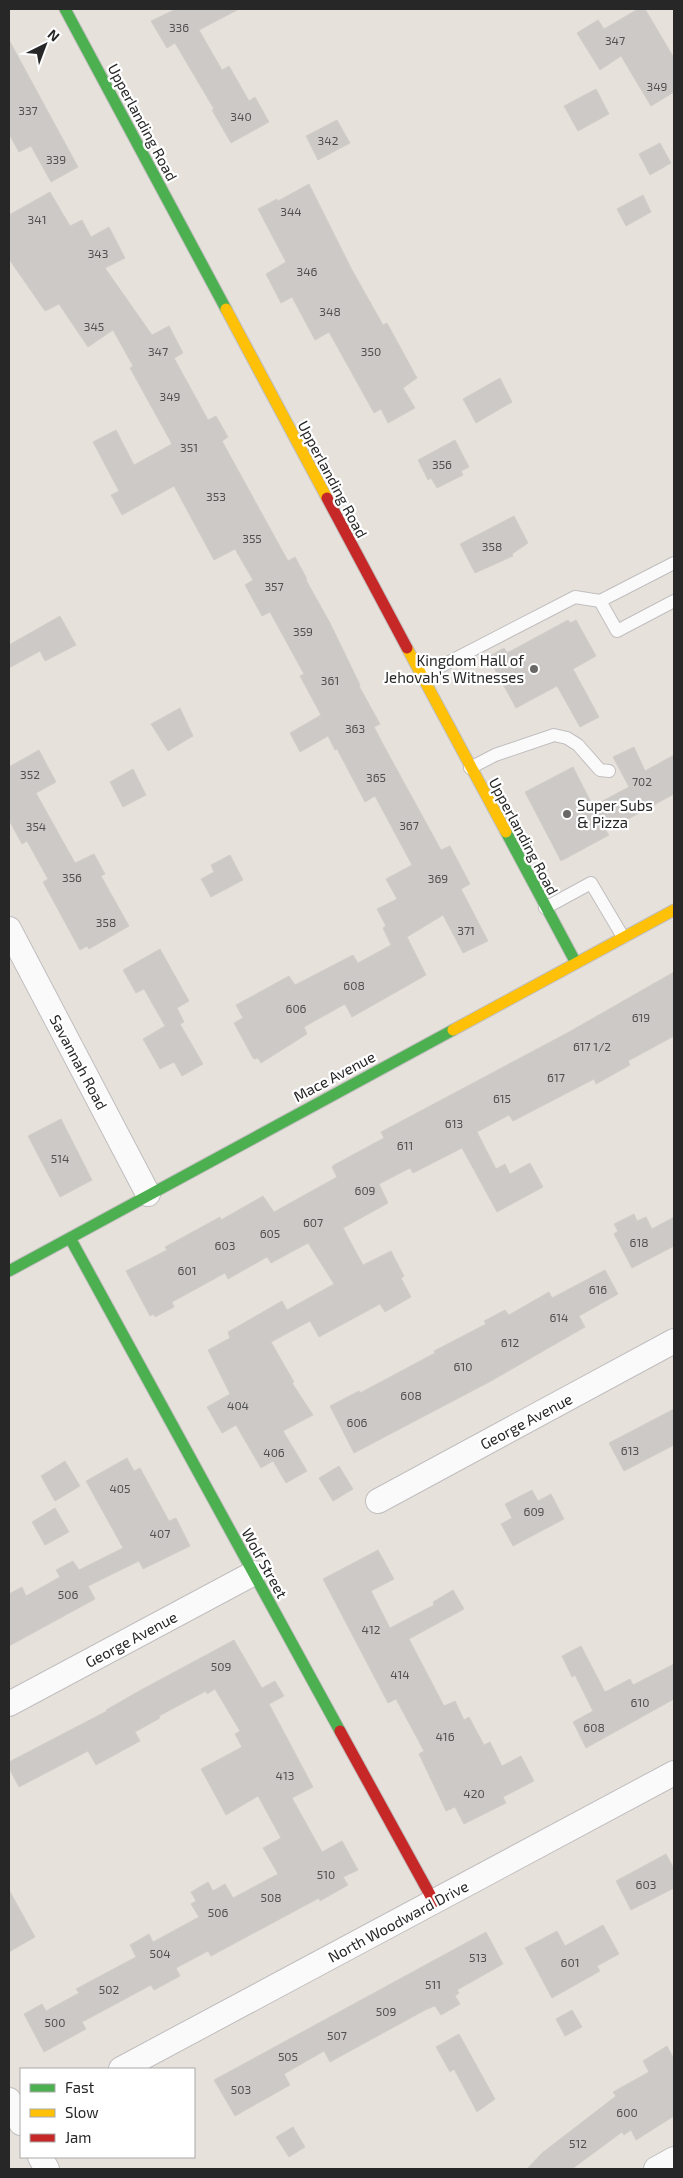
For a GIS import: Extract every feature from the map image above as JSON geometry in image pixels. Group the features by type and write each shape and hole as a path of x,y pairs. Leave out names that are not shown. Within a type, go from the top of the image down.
{"street":[{"name":"Upperlanding Road","path":"65,9 576,963"},
{"name":"Mace Avenue","path":"9,1271 674,910"},
{"name":"Savannah Road","path":"9,929 148,1194"},
{"name":"Wolf Street","path":"70,1238 434,1902"},
{"name":"George Avenue","path":"378,1501 674,1341"},
{"name":"George Avenue","path":"9,1704 254,1573"},
{"name":"North Woodward Drive","path":"123,2068 674,1773"},
{"path":"9,2100 20,2121"},
{"path":"41,2158 47,2169"},
{"path":"656,2169 674,2159"}],"lane":[{"path":"422,676 575,597 600,601 674,563"},
{"path":"600,601 617,631 674,601"},
{"path":"470,768 495,755 554,735 567,738 578,745 600,770 609,771"},
{"path":"545,908 591,883 623,937"}],"building":[{"path":"176,9 239,9 199,30 222,70 229,66 249,101 255,97 269,122 231,143 212,110 214,109 175,43 167,48 151,21"},
{"path":"638,9 645,9 674,58 674,92 651,106 621,56 600,70 577,33 598,20 604,29"},
{"path":"9,40 78,167 51,182 31,146 19,152 9,134"},
{"path":"596,89 609,114 578,131 564,106"},
{"path":"337,120 350,143 318,160 306,136"},
{"path":"660,143 671,163 650,175 639,154"},
{"path":"309,184 352,270 383,325 387,323 417,378 403,388 415,408 388,423 381,409 374,413 329,332 315,340 292,297 281,303 266,274 286,262 258,209 277,199 278,201"},
{"path":"50,192 70,226 82,220 91,237 109,227 125,258 105,268 152,335 169,326 183,353 174,358 208,420 216,416 228,437 222,441 288,561 295,557 307,579 359,686 380,724 374,727 384,746 441,850 450,846 470,884 461,889 488,941 463,953 443,915 407,937 426,975 352,1017 345,1004 304,1027 307,1034 261,1063 258,1058 253,1058 234,1023 243,1018 236,1005 289,976 295,985 353,955 358,963 391,945 383,928 386,926 377,909 397,899 386,879 412,865 375,796 365,802 328,736 300,752 290,733 321,715 300,676 304,674 270,612 262,616 245,585 253,580 235,549 214,560 174,486 122,515 111,495 119,491 93,442 116,430 134,465 172,444 130,368 133,366 113,330 88,347 59,304 45,311 9,259 9,215"},
{"path":"643,195 651,212 626,226 617,209"},
{"path":"500,378 512,402 476,423 463,399"},
{"path":"455,440 469,467 461,471 463,475 437,488 431,478 428,480 418,460"},
{"path":"514,516 528,543 512,554 513,556 475,573 460,544"},
{"path":"60,616 76,645 45,661 40,651 9,668 9,645"},
{"name":"Kingdom Hall of Jehovah’s Witnesses","path":"568,620 570,623 576,620 596,656 573,669 599,717 580,727 557,686 516,708 488,657 504,648 507,653"},
{"path":"180,708 193,736 168,751 151,724"},
{"path":"634,747 645,771 674,755 674,794 606,831 609,835 561,861 525,792 573,767 593,806 629,787 613,757"},
{"path":"39,750 56,782 36,793 75,863 94,854 105,874 101,876 129,926 89,949 87,946 80,950 43,882 48,879 27,841 22,844 9,820 9,767"},
{"path":"133,769 146,795 123,807 110,782"},
{"path":"230,855 243,880 211,897 201,879 214,872 211,865"},
{"path":"160,949 189,1001 177,1008 184,1022 180,1024 203,1064 182,1076 174,1062 160,1069 143,1039 165,1026 144,989 136,993 123,970"},
{"path":"674,972 674,1036 628,1061 630,1065 596,1084 594,1079 513,1121 509,1115 477,1132 496,1169 505,1164 510,1174 530,1163 543,1187 497,1212 462,1148 413,1173 410,1168 379,1184 388,1203 343,1228 363,1265 391,1251 404,1276 401,1278 411,1297 385,1312 380,1304 319,1337 310,1321 271,1342 294,1382 292,1383 313,1415 283,1431 307,1471 286,1483 273,1461 261,1468 236,1425 222,1433 207,1407 230,1394 208,1350 230,1338 228,1332 282,1301 287,1310 334,1284 308,1243 271,1263 267,1257 228,1279 225,1273 172,1302 174,1307 155,1317 154,1314 150,1316 126,1271 167,1250 165,1247 220,1217 221,1220 263,1196 274,1212 337,1177 332,1167 384,1138 381,1132 569,1032"},
{"path":"61,1119 92,1180 60,1197 28,1136"},
{"path":"634,1214 637,1221 646,1217 652,1229 674,1217 674,1246 632,1268 614,1234 618,1231 614,1224"},
{"path":"605,1270 618,1294 579,1316 585,1327 491,1381 354,1453 330,1406 359,1391 360,1393 435,1353 434,1351 486,1324 484,1321 505,1310 509,1315 549,1292 552,1298"},
{"path":"674,1409 674,1445 624,1471 609,1443"},
{"path":"127,1458 134,1471 140,1468 169,1521 176,1518 190,1546 143,1569 139,1561 88,1586 95,1599 9,1646 9,1594 22,1587 26,1596 60,1577 56,1570 73,1561 79,1570 123,1548 86,1481"},
{"path":"65,1461 80,1486 55,1501 41,1476"},
{"path":"339,1466 353,1489 333,1501 319,1478"},
{"path":"532,1490 538,1501 551,1494 564,1519 513,1546 501,1524 512,1518 505,1504"},
{"path":"55,1508 69,1532 45,1545 32,1522"},
{"path":"378,1550 394,1579 371,1591 390,1628 434,1605 433,1602 453,1590 464,1609 409,1639 444,1706 455,1701 464,1720 469,1717 484,1745 490,1742 502,1766 521,1756 534,1781 503,1797 506,1803 464,1824 455,1807 446,1811 419,1754 424,1751 396,1699 388,1703 323,1579"},
{"path":"234,1640 262,1688 275,1681 284,1696 269,1704 313,1787 292,1798 322,1852 342,1841 358,1870 343,1877 348,1885 320,1901 319,1898 211,1956 208,1951 176,1968 180,1976 154,1990 151,1985 82,2022 86,2029 44,2052 24,2014 42,2004 46,2011 79,1993 76,1989 136,1957 130,1945 149,1934 153,1942 199,1917 191,1904 196,1901 191,1892 208,1882 213,1891 225,1884 233,1898 278,1874 263,1848 281,1838 258,1796 226,1815 201,1769 242,1747 235,1734 240,1731 215,1689 207,1694 206,1691 159,1716 160,1718 135,1732 140,1741 96,1765 88,1751 19,1787 9,1768 9,1762 107,1711 141,1690"},
{"path":"581,1646 605,1692 630,1679 633,1685 674,1664 674,1699 586,1748 573,1722 593,1711 575,1675 572,1677 562,1656"},
{"path":"666,1854 674,1869 674,1888 631,1910 616,1881"},
{"path":"9,1890 35,1937 9,1952"},
{"path":"603,1925 619,1954 597,1966 600,1971 552,1998 525,1948 557,1931 565,1946"},
{"path":"486,1932 503,1964 457,1990 459,1993 455,1996 460,2004 441,2015 435,2006 427,2009 330,2062 324,2051 284,2074 290,2085 235,2116 214,2080"},
{"path":"572,2010 582,2027 565,2036 556,2019"},
{"path":"459,2034 495,2099 477,2112 454,2069 450,2072 436,2047"},
{"path":"667,2046 674,2059 674,2116 636,2140 631,2130 624,2135 622,2132 572,2169 527,2169 542,2153 616,2096 613,2092 649,2072 643,2061"},
{"path":"293,2127 305,2147 289,2157 276,2137"}],"traffic: fast":[{"path":"65,9 226,309"},
{"path":"506,832 576,963"},
{"path":"9,1271 453,1030"},
{"path":"70,1238 340,1731"}],"traffic: slow":[{"path":"226,309 327,498"},
{"path":"407,648 506,832"},
{"path":"453,1030 674,910"}],"traffic: jam":[{"path":"327,498 407,648"},
{"path":"340,1731 434,1902"}],"place":[{"name":"Kingdom Hall of Jehovah’s Witnesses","path":"534,669"},
{"name":"Super Subs & Pizza","path":"567,814"}]}
